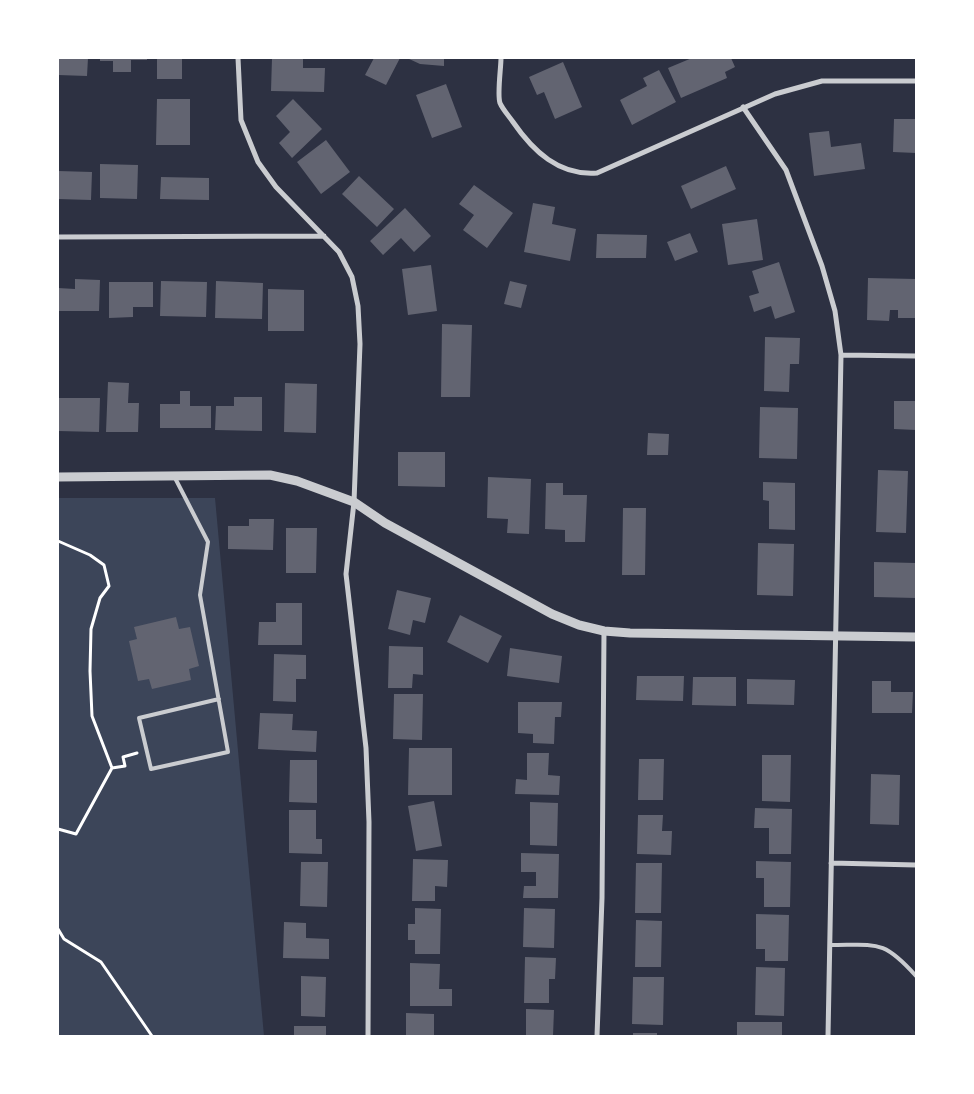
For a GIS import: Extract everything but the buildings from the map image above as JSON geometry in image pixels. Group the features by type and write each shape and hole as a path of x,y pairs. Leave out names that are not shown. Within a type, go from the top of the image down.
{"street":[{"path":"238,58 242,120 258,162 276,187 339,252 352,277 358,306 360,344 354,502 346,574 366,748 369,822 368,1036"},
{"path":"501,58 500,102 529,145 551,161 584,174 597,173 774,94 822,81 916,81"},
{"path":"743,107 786,170 822,266 835,311 841,355 834,635 828,1036"},
{"path":"58,237 324,236"},
{"path":"841,355 916,356"},
{"path":"58,477 173,474 270,475 297,480 354,502 385,522 552,614 604,631 658,634 834,635 916,638"},
{"path":"597,1036 602,898 604,631"},
{"path":"830,863 916,865"}],"lane":[{"path":"173,474 208,542 200,595 219,700 228,752 151,769 139,718 219,700"},
{"path":"830,945 879,945 898,956 916,976"}],"path":[{"path":"58,541 90,555 104,566 109,586 100,598 91,628 90,671 92,716 112,768 76,834 58,829"},
{"path":"112,768 125,766 123,757 147,751"},
{"path":"58,929 64,939 101,962 152,1036"}],"shaded area":[{"path":"58,498 215,498 264,1036 58,1036"}]}
